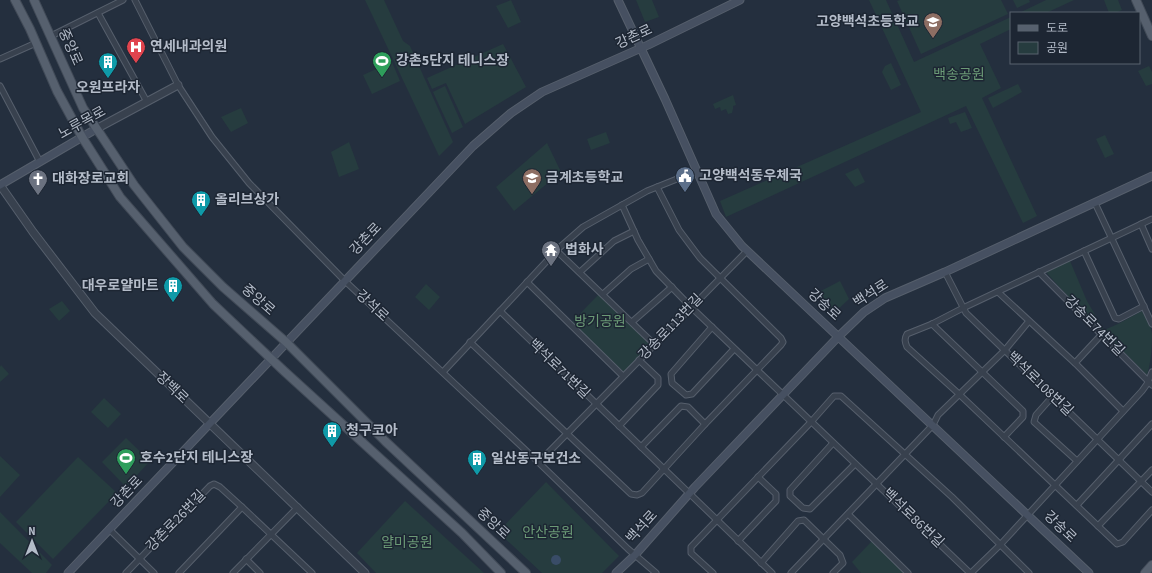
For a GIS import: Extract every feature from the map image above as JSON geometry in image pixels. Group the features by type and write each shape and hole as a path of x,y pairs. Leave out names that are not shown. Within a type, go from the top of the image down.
{"main road":[{"name":"중앙로","path":"15,0 57,91 82,137 120,197 213,304 270,359 462,533 501,573"},
{"name":"중앙로","path":"34,0 83,108 134,185 183,247 223,287 286,342 385,441 526,573"},
{"name":"강송로","path":"618,0 716,214 747,251 1088,573"},
{"name":"강촌로","path":"68,573 473,146 511,113 542,92 641,48 740,0"},
{"path":"1136,0 1152,36"},
{"name":"노루목로","path":"0,185 96,129"},
{"name":"백석로","path":"616,573 635,555 689,493 838,337 864,312 885,298 945,272 1152,176"},
{"path":"1145,573 1152,565"}],"street":[{"path":"51,36 123,0"},
{"name":"강석로","path":"134,0 178,85 212,137 249,183 345,280 539,462 635,555 656,573"},
{"path":"98,13 147,102"},
{"path":"0,59 36,44"},
{"name":"노루목로","path":"96,129 178,85"},
{"path":"0,86 40,162"},
{"path":"443,372 527,282 583,227 657,187 697,171"},
{"name":"장백로","path":"0,185 33,232 95,313 365,573"},
{"path":"470,342 631,494 637,495 642,493 706,423 782,346 782,338 700,258 691,247 679,230 657,187"},
{"path":"1095,203 1152,324"},
{"name":"백석로86번길","path":"622,205 656,272 734,349 970,573"},
{"path":"1152,219 932,324 907,334 905,337 907,347 1006,438 1116,544 1123,542 1152,510"},
{"path":"1140,224 1152,249"},
{"path":"580,272 614,241 634,231"},
{"path":"557,251 654,344"},
{"name":"강송로113번길","path":"539,462 747,251"},
{"name":"강송로74번길","path":"1084,251 1115,318 1119,319 1144,306"},
{"path":"603,294 631,269 649,259"},
{"name":"백석로108번길","path":"945,272 966,314 1152,492"},
{"name":"강송로74번길","path":"1039,272 1150,383"},
{"path":"527,282 623,376"},
{"path":"632,322 672,287"},
{"path":"998,292 1076,364 1123,411"},
{"name":"백석로71번길","path":"500,311 772,573"},
{"path":"791,573 933,426 938,415 1005,350 1029,321"},
{"path":"932,324 983,371 1023,411 1023,418 1006,438"},
{"path":"712,327 671,374 672,383 686,395 692,394 734,349"},
{"path":"1076,364 1102,334"},
{"path":"619,426 658,385 658,378 639,360"},
{"path":"970,573 1000,545 1027,514 1150,383 1152,372"},
{"path":"713,573 691,553 690,550 834,396 841,396 952,497 1029,573"},
{"path":"1052,397 1036,415 1034,422 1077,461"},
{"path":"641,447 681,406 688,407 706,423"},
{"path":"1077,505 1152,424"},
{"path":"833,443 790,490 790,496 803,508 810,509 855,464"},
{"path":"1098,526 1152,470"},
{"path":"738,541 776,501 776,494 759,477"},
{"name":"강촌로26번길","path":"126,573 210,486 214,484 220,487 242,507"},
{"path":"179,573 242,507 312,573"},
{"path":"233,573 298,507"},
{"path":"848,514 908,573"},
{"path":"761,563 798,521 804,520 840,555 842,563 833,573"},
{"name":"강촌로26번길","path":"109,529 154,573"},
{"path":"246,559 260,573"}],"green space":[{"path":"365,0 384,0 403,41 410,46 453,142 439,156"},
{"path":"511,0 521,22 508,28 496,6"},
{"path":"636,0 652,0 659,17 645,22"},
{"name":"백송공원","path":"869,0 886,0 914,62 1010,17 1010,29 980,44 1001,88 982,98 1037,216 1023,223 966,106 726,217 720,201 921,112"},
{"name":"고양백석초등학교","path":"1001,0 1008,14 921,54 897,1"},
{"path":"1013,0 1029,0 1030,2 1017,8"},
{"path":"1046,0 1074,0 1048,12 1021,12"},
{"path":"1104,0 1118,0 1122,10 1117,12 1109,12"},
{"path":"503,44 526,87 465,124 446,83 432,89 427,78"},
{"name":"강촌5단지 테니스장","path":"392,62 400,81 372,94 363,75"},
{"path":"891,63 901,85 891,90 882,72 885,66"},
{"path":"1149,66 1152,72 1152,84 1146,86 1138,71"},
{"path":"1018,84 1022,92 993,108 988,98"},
{"path":"445,86 463,127 452,133 433,92"},
{"path":"733,95 736,105 733,106 732,113 728,114 726,109 721,111 720,107 715,109 713,104"},
{"path":"241,108 248,123 231,132 221,117"},
{"path":"965,112 972,128 961,132 956,122 950,124 948,118"},
{"path":"606,132 610,143 591,150 587,139"},
{"path":"1105,135 1114,154 1105,158 1096,139"},
{"path":"349,142 359,169 339,177 331,152"},
{"path":"547,143 561,172 514,211 496,187"},
{"path":"858,168 865,182 855,187 845,174"},
{"path":"1070,261 1087,301 1104,330 1142,311 1152,334 1151,355 1147,375 1046,272 1054,267"},
{"path":"840,281 849,299 834,313 815,294"},
{"path":"426,284 440,297 429,310 415,297"},
{"name":"방기공원","path":"600,293 650,345 624,372 571,323"},
{"path":"62,301 70,311 59,321 49,309"},
{"path":"1,365 9,374 0,382 0,367"},
{"path":"104,398 121,414 108,428 91,412"},
{"name":"호수2단지 테니스장","path":"126,438 150,461 126,487 102,462"},
{"path":"0,456 20,475 0,497"},
{"path":"78,457 117,493 53,559 16,522"},
{"name":"안산공원","path":"546,482 619,556 602,573 542,573 498,532"},
{"name":"얄미공원","path":"405,501 484,573 376,573 357,553"},
{"path":"0,512 52,565 46,573 32,573 0,543"},
{"path":"872,541 904,573 861,573 852,562"}],"water":[{"path":"554,555 558,555 560,556 560,564 554,565 551,562 551,558"}],"place":[{"name":"고양백석초등학교","path":"933,39"},
{"name":"연세내과의원","path":"136,64"},
{"name":"강촌5단지 테니스장","path":"382,78"},
{"name":"오원프라자","path":"108,79"},
{"name":"고양백석동우체국","path":"685,193"},
{"name":"금계초등학교","path":"532,195"},
{"name":"대화장로교회","path":"38,196"},
{"name":"올리브상가","path":"201,217"},
{"name":"법화사","path":"551,267"},
{"name":"대우로얄마트","path":"173,303"},
{"name":"청구코아","path":"332,448"},
{"name":"호수2단지 테니스장","path":"126,475"},
{"name":"일산동구보건소","path":"477,476"}]}
